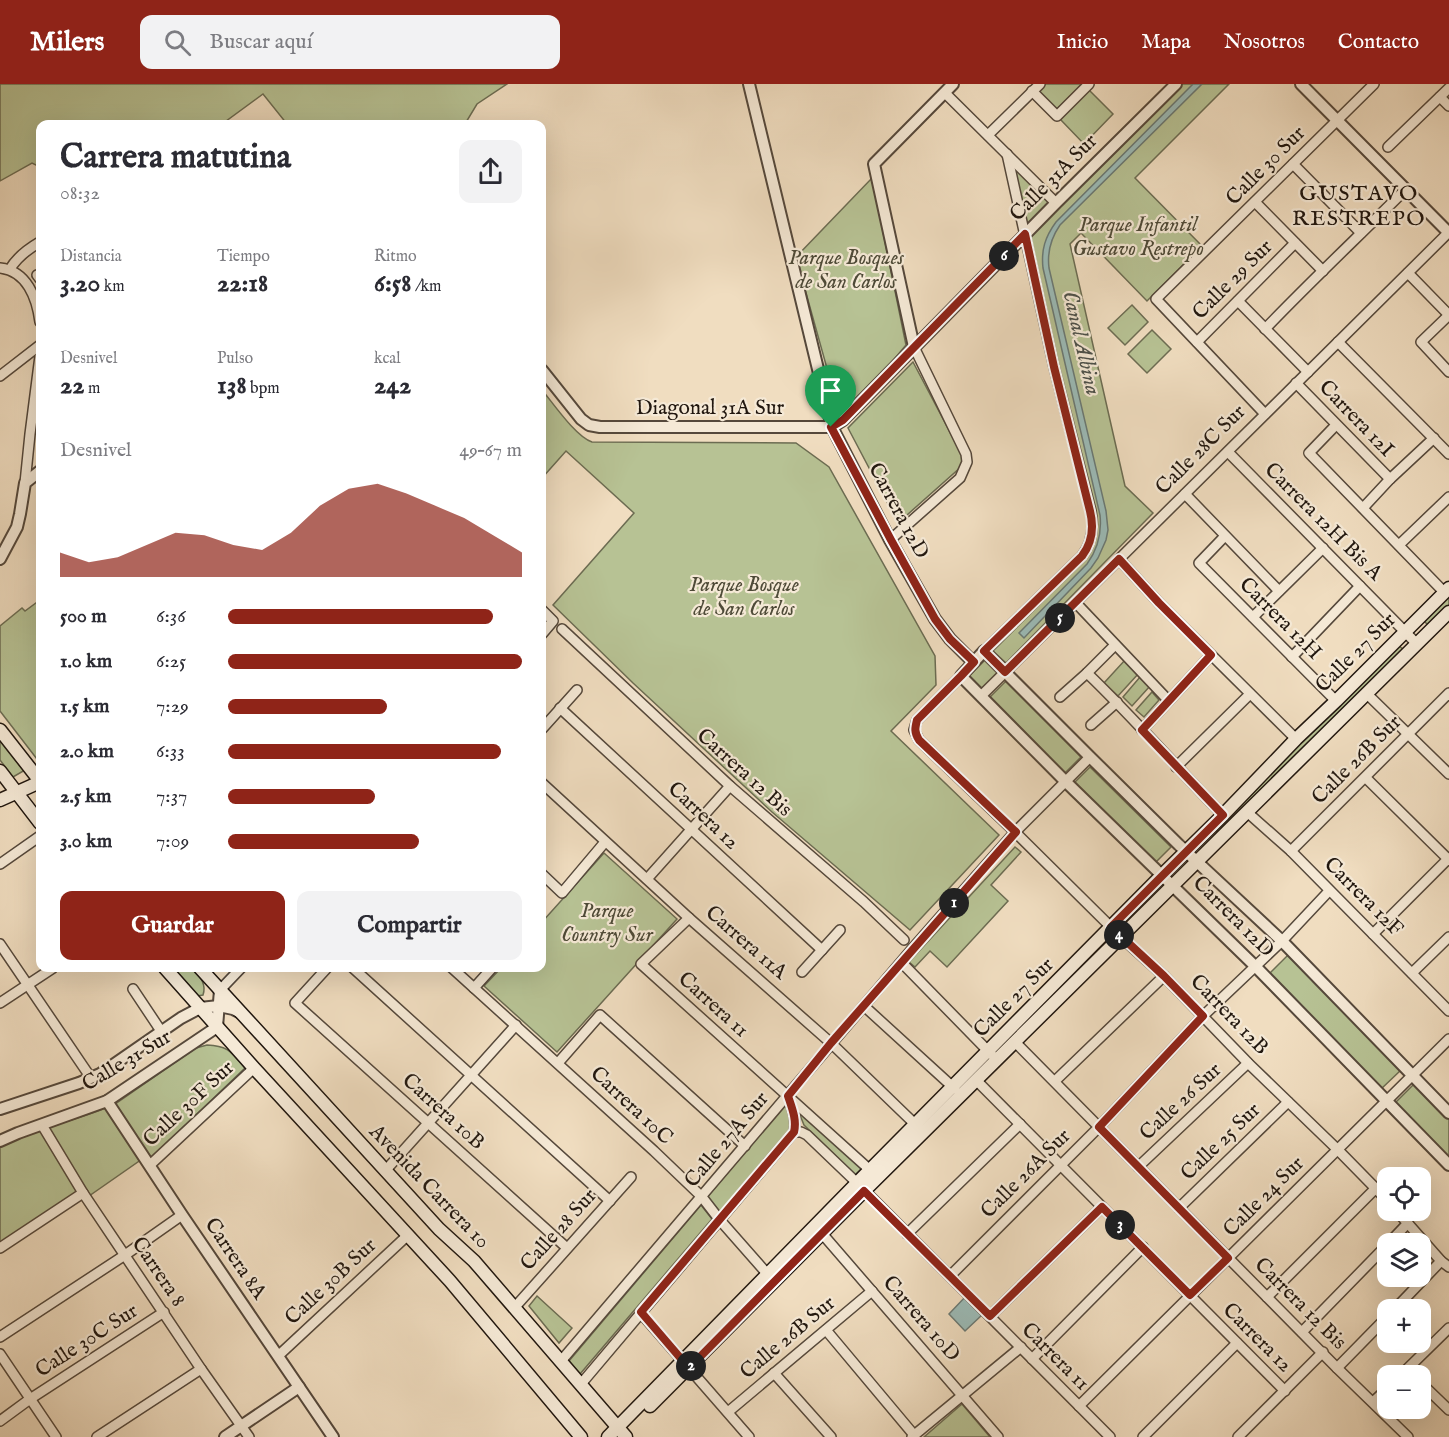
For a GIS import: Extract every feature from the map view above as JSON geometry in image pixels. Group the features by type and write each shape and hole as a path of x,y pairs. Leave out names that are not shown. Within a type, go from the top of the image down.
{"main road":[{"name":"Calle 27 Sur","path":"608,1437 621,1434 860,1187 992,1056 1111,927 1447,590"},
{"name":"Calle 27 Sur","path":"957,1091 976,1080 992,1056 1015,1042 1449,612"},
{"path":"0,730 36,777"},
{"path":"0,771 36,818"},
{"path":"0,800 36,784"},
{"path":"168,972 450,1281 581,1437"},
{"name":"Avenida Carrera 10","path":"204,972 439,1229 474,1261 581,1384 621,1434"},
{"name":"Calle 27 Sur","path":"860,1187 870,1170 919,1128"}],"street":[{"name":"Carrera 12D","path":"749,84 831,427 935,619 950,639 974,662"},
{"path":"891,540 960,478 967,462 966,454 914,347 874,164 953,84"},
{"path":"988,135 1040,84"},
{"path":"1032,91 1057,116 1089,84"},
{"name":"Calle 31A Sur","path":"831,427 843,420 1176,84"},
{"path":"1301,84 1449,232"},
{"name":"Calle 30 Sur","path":"1197,342 1156,299 1374,84"},
{"path":"1388,147 1449,88"},
{"path":"945,93 1056,203"},
{"path":"1440,97 1449,106"},
{"path":"961,676 1082,556 1091,538 1090,511 1054,367 1007,154"},
{"path":"1293,164 1361,233"},
{"path":"1265,329 1406,189"},
{"path":"1255,202 1323,272"},
{"name":"Calle 28C Sur","path":"981,696 1449,232"},
{"name":"Calle 29 Sur","path":"1197,342 1295,243"},
{"path":"36,244 5,268 19,275 30,287 36,302"},
{"path":"1408,273 1449,315 1421,342 1449,372"},
{"name":"Carrera 12I","path":"1238,301 1308,372"},
{"path":"1197,342 1265,414"},
{"path":"1338,342 1449,454"},
{"path":"0,376 36,348"},
{"name":"Diagonal 31A Sur","path":"546,375 581,419 589,425 600,427 831,427"},
{"name":"Carrera 12I","path":"1296,383 1390,479"},
{"path":"0,559 17,527 20,514 36,387"},
{"path":"1336,425 1309,453 1447,590"},
{"path":"1363,508 1434,438"},
{"name":"Carrera 12H Bis A","path":"1228,452 1416,643"},
{"path":"25,483 36,474"},
{"path":"1185,494 1279,591"},
{"path":"1399,544 1449,497"},
{"name":"Carrera 12H","path":"1225,536 1199,563 1336,701"},
{"path":"1253,617 1323,548"},
{"path":"1119,559 1159,603 1296,739"},
{"path":"1292,657 1360,586"},
{"path":"1076,603 1168,700"},
{"path":"546,614 553,621 546,629"},
{"name":"Carrera 12 Bis","path":"562,629 730,786 864,902 904,940"},
{"path":"1060,697 1115,645"},
{"name":"Carrera 12D","path":"984,651 1186,851 1282,941 1449,1113"},
{"path":"1142,730 1211,655"},
{"path":"1087,673 1223,815"},
{"name":"Carrera 12D","path":"961,676 1256,967 1449,1165"},
{"name":"Carrera 12B","path":"961,676 917,720 914,730 919,740 1164,976 1248,1063 1376,1188"},
{"path":"546,724 577,690"},
{"path":"1366,693 1449,773"},
{"name":"Calle 26B Sur","path":"1291,851 1449,693"},
{"path":"1176,767 1250,694"},
{"path":"1091,725 1117,702"},
{"name":"Carrera 12","path":"560,708 822,950"},
{"name":"Calle 27A Sur","path":"561,1361 831,1043 1016,832 1090,757"},
{"path":"1366,778 1448,859 1373,934"},
{"path":"647,879 730,786"},
{"name":"Carrera 11A","path":"546,787 689,918 831,1043 919,1128"},
{"name":"Carrera 12F","path":"1247,812 1291,851 1449,1011"},
{"path":"0,864 36,839"},
{"path":"546,878 562,893 605,842"},
{"name":"Calle 26A Sur","path":"950,1276 1099,1127 1203,1016 1256,967 1329,891"},
{"name":"Carrera 11","path":"689,918 641,964 870,1170"},
{"path":"802,972 840,930"},
{"path":"1412,974 1449,937"},
{"path":"0,944 91,1078"},
{"path":"902,963 992,1056"},
{"path":"0,1003 47,972"},
{"path":"217,1027 220,990 237,972"},
{"name":"Carrera 10B","path":"323,972 295,1003 567,1248"},
{"path":"357,972 610,1200"},
{"name":"Carrera 10C","path":"456,972 702,1197 771,1278"},
{"path":"474,988 488,972"},
{"path":"1055,1081 1164,976"},
{"path":"133,988 161,1031"},
{"name":"Calle 31 Sur","path":"0,1109 91,1078 110,1068 161,1031 200,1008 219,1006 241,1013"},
{"path":"864,1006 957,1091"},
{"path":"558,1063 600,1015 745,1146"},
{"path":"385,1171 516,1025"},
{"name":"Calle 31 Sur","path":"0,1141 108,1101 217,1027"},
{"name":"Calle 24 Sur","path":"1079,1406 1449,1039"},
{"name":"Carrera 12 Bis","path":"1015,1042 1408,1437"},
{"name":"Calle 26 Sur","path":"1138,1167 1248,1063"},
{"name":"Calle 30F Sur","path":"150,1165 254,1068"},
{"name":"Carrera 12","path":"976,1080 1285,1391"},
{"path":"581,1384 794,1132 794,1116 788,1096"},
{"name":"Carrera 8A","path":"108,1101 182,1215 333,1437"},
{"name":"Calle 25 Sur","path":"1179,1208 1288,1102"},
{"path":"907,1234 1020,1124"},
{"name":"Carrera 8","path":"42,1125 83,1193 249,1437"},
{"name":"Carrera 11","path":"794,1132 801,1132 807,1136 860,1187 1110,1437"},
{"name":"Calle 28 Sur","path":"515,1307 631,1178"},
{"path":"1267,1297 1376,1188"},
{"path":"0,1248 83,1193"},
{"path":"990,1316 1102,1207"},
{"path":"0,1337 182,1215"},
{"path":"1398,1233 1408,1223 1445,1264 1406,1299"},
{"name":"Carrera 10D","path":"819,1229 998,1437"},
{"name":"Calle 30B Sur","path":"278,1356 408,1235"},
{"path":"1032,1359 1143,1247"},
{"path":"1302,1332 1377,1255"},
{"name":"Calle 26B Sur","path":"728,1412 872,1291"},
{"name":"Calle 30C Sur","path":"0,1421 164,1312"},
{"path":"641,1312 749,1437"},
{"path":"1337,1368 1377,1327"},
{"path":"826,1330 913,1436 1021,1347"},
{"path":"1415,1365 1447,1333"},
{"path":"1143,1437 1237,1342"},
{"path":"1238,1437 1323,1352"},
{"path":"0,1354 56,1437"},
{"path":"97,1437 201,1369"},
{"path":"774,1373 831,1437"},
{"path":"225,1437 299,1387"},
{"path":"1431,1393 1449,1410"},
{"path":"1373,1402 1377,1398"}],"green space":[{"path":"0,84 507,84 477,104 467,120 284,120 263,94 227,120 36,120 36,165 32,163 0,181"},
{"path":"1045,84 1082,84 1055,111 1037,92"},
{"name":"Parque Infantil Gustavo Restrepo","path":"1181,84 1229,84 1135,178 1202,246 1147,301 1081,233 1070,244 1125,486 1153,513 1006,663 993,651 1076,568 1093,545 1068,407 1012,164 1056,207"},
{"path":"1089,90 1113,114 1084,144 1060,119"},
{"name":"Parque Bosques de San Carlos","path":"872,178 906,345 860,400 838,408 796,257"},
{"path":"1132,305 1148,322 1125,345 1108,328"},
{"path":"1152,330 1171,349 1147,373 1128,354"},
{"path":"913,362 963,460 962,466 898,523 848,428"},
{"name":"Parque Bosque de San Carlos","path":"546,395 572,427 592,442 796,443 829,467 935,656 936,685 891,731 999,835 910,930 772,812 553,605 634,513 566,451 546,474"},
{"path":"1449,595 1449,606 1429,626 1423,620"},
{"path":"36,603 36,758 0,711 0,626 22,608 25,611"},
{"path":"1398,645 1404,650 1216,838 1218,824"},
{"path":"985,660 998,673 981,690 968,677"},
{"path":"1125,660 1139,673 1118,696 1104,683"},
{"path":"1140,677 1150,686 1132,706 1123,697"},
{"path":"1006,681 1081,757 1064,774 989,698"},
{"path":"1152,692 1159,700 1144,717 1136,710"},
{"path":"0,740 25,770 13,777 0,760"},
{"path":"1090,767 1171,847 1154,864 1074,783"},
{"path":"1015,847 1021,852 991,885 1008,901 947,967 930,951 915,967 909,962"},
{"name":"Parque Country Sur","path":"604,853 677,919 557,1052 484,986 497,972 546,972 546,918"},
{"path":"1289,954 1401,1070 1380,1090 1268,975"},
{"path":"176,972 196,972 200,977 204,991 203,995 197,996"},
{"path":"207,1045 225,1048 245,1068 151,1158 148,1155 89,1196 84,1189 0,1245 0,1147 28,1134 115,1104 196,1048"},
{"path":"1414,1084 1449,1119 1449,1161 1394,1104"},
{"path":"785,1105 789,1111 789,1132 720,1212 707,1197"},
{"path":"796,1105 862,1168 855,1175 804,1125"},
{"path":"701,1205 712,1219 580,1374 569,1361"},
{"path":"537,1296 572,1328 559,1343 529,1306"},
{"path":"962,1404 990,1437 924,1437"}],"water":[{"path":"1193,84 1202,84 1060,225 1050,245 1049,268 1106,511 1108,530 1098,558 1091,568 1024,638 1019,633 1087,564 1094,553 1100,529 1100,515 1043,268 1045,244 1056,222"},
{"path":"966,1296 983,1314 965,1331 949,1314"}],"district":[{"name":"GUSTAVO RESTREPO","path":"1359,206"}],"route":[{"path":"1025,234 1054,367 1092,517 1092,530 1089,544 1082,556 984,651 1005,672 1119,559 1211,655 1142,730 1223,815 1111,927 1203,1016 1099,1127 1228,1258 1190,1295 1102,1207 990,1316 864,1191 689,1368 641,1312 794,1132 794,1116 788,1096 831,1043 1016,832 916,735 914,730 917,720 974,662 950,639 935,619 831,427 843,420 1025,234"}],"water label":[{"name":"Canal Albina","path":"1081,343"}]}
